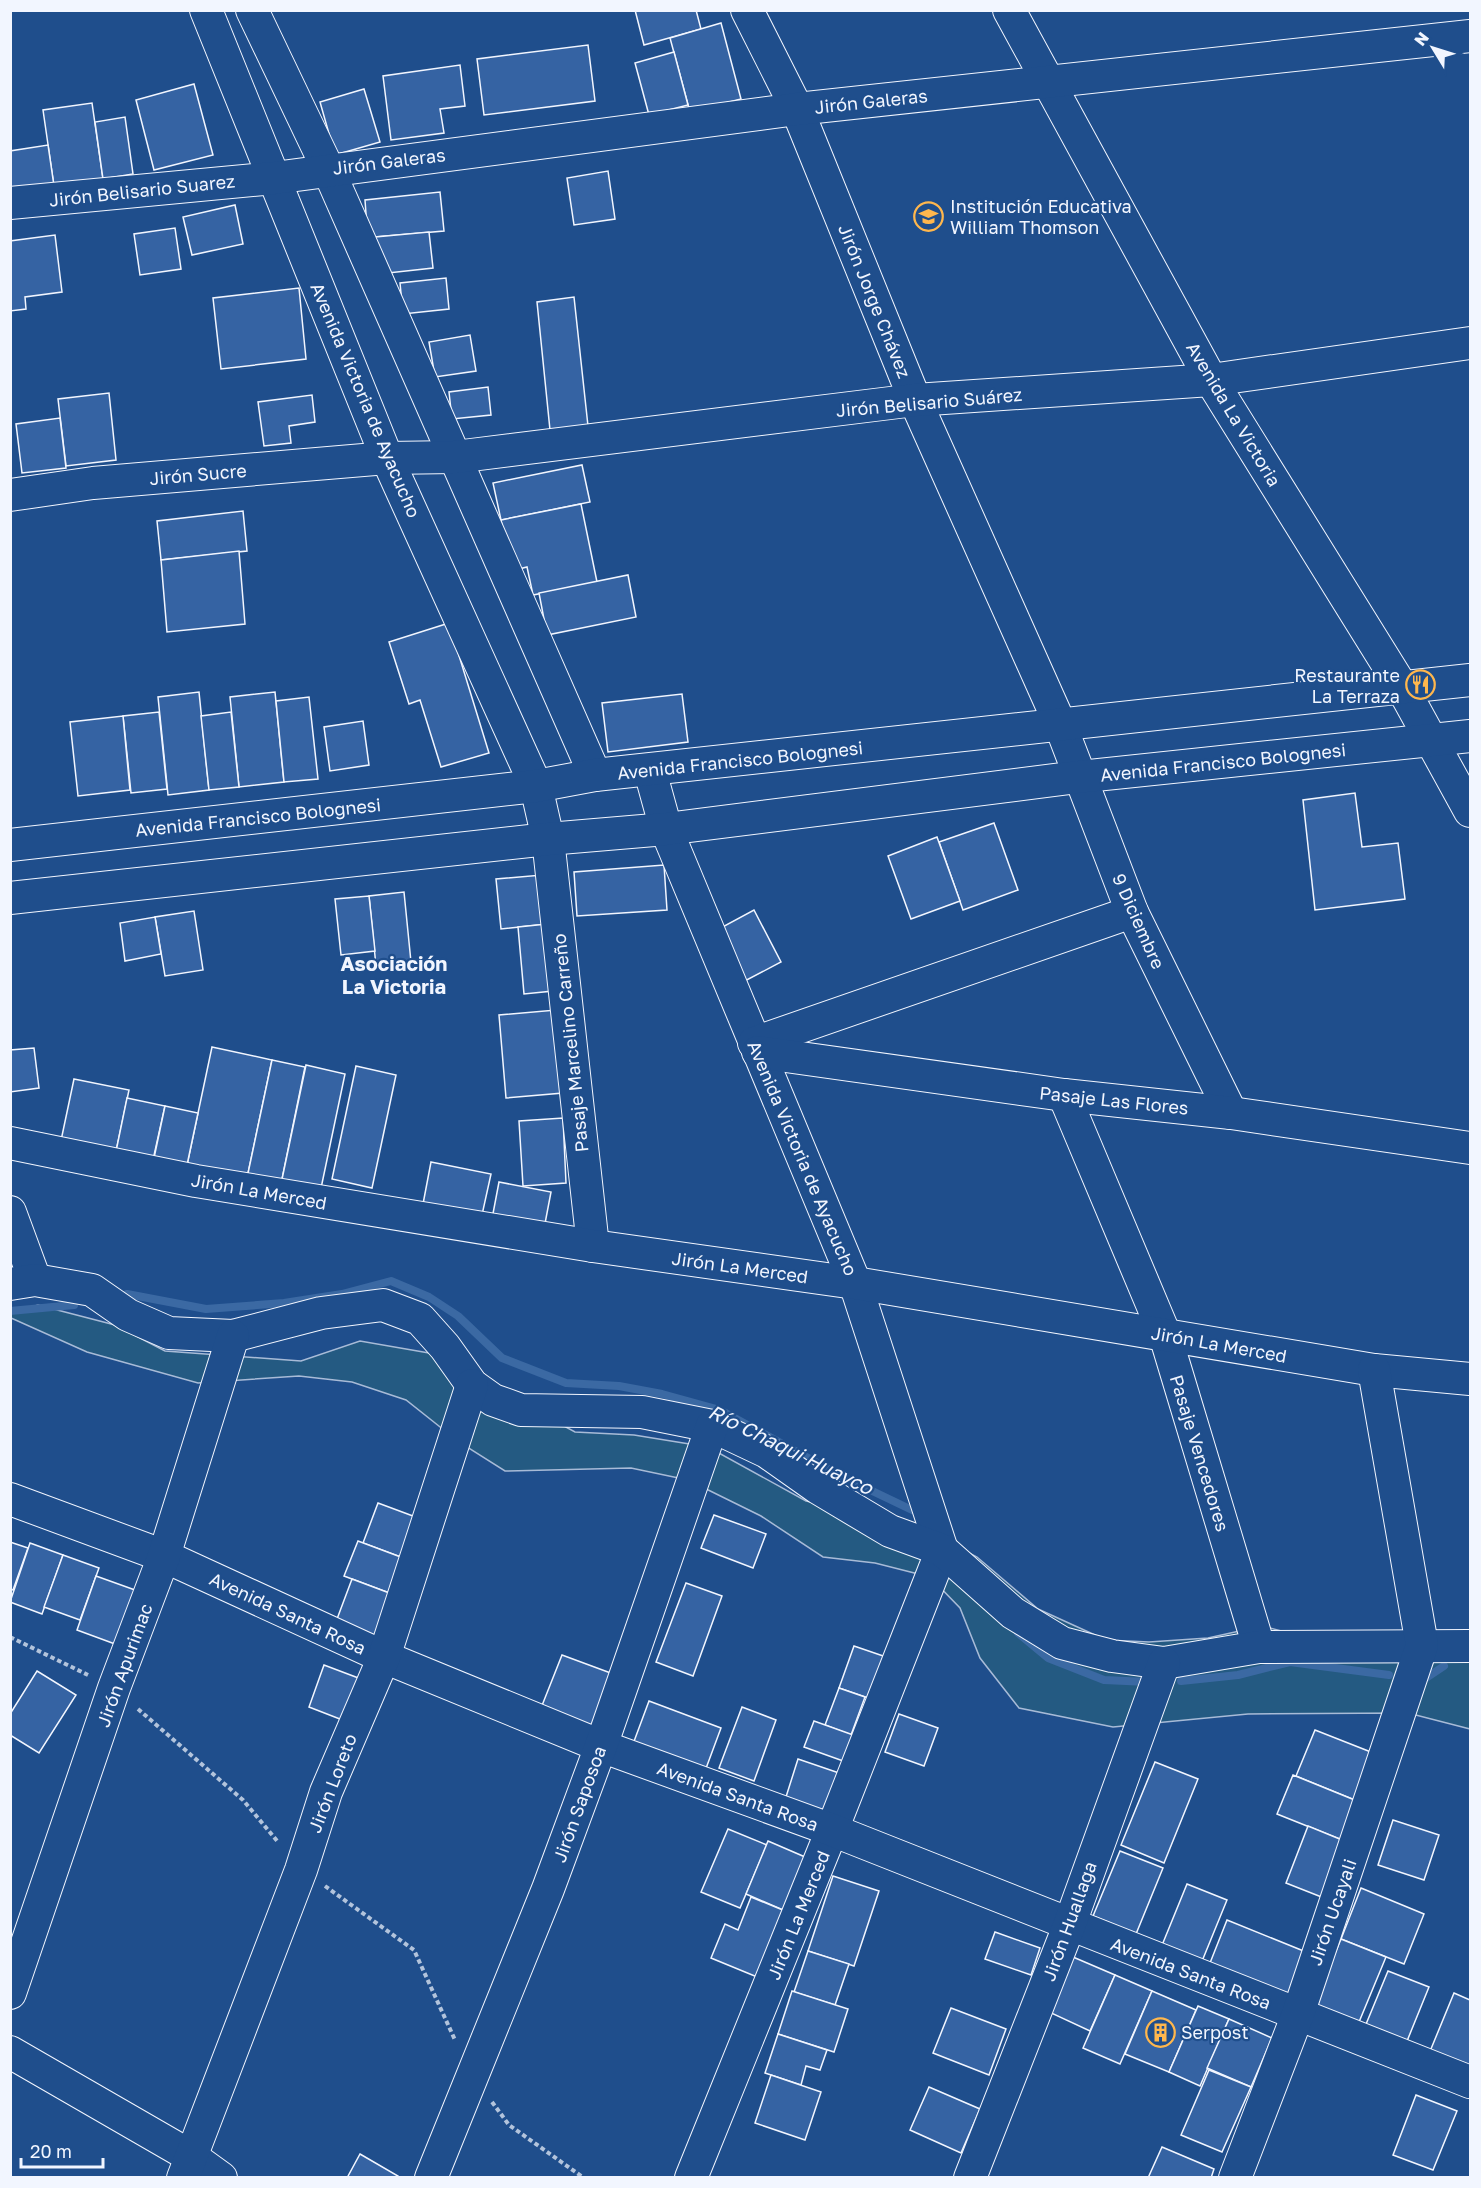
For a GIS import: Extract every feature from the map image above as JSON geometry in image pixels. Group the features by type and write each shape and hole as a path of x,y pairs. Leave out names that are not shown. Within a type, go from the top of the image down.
{"street":[{"name":"Avenida Victoria de Ayacucho","path":"206,10 387,458 536,786 548,839"},
{"path":"252,10 328,169 595,775"},
{"name":"Jirón Jorge Chávez","path":"747,10 797,109 915,400 1060,724"},
{"name":"Avenida La Victoria","path":"1009,10 1211,380 1403,689 1470,811"},
{"name":"Jirón Galeras","path":"274,178 328,169 797,109 1470,36"},
{"name":"Jirón Belisario Suarez","path":"10,203 274,178"},
{"name":"Jirón Belisario Suárez","path":"387,458 455,457 915,400 1211,380 1470,343"},
{"name":"Jirón Sucre","path":"10,495 93,483 387,458"},
{"name":"Avenida Francisco Bolognesi","path":"10,845 536,786 595,775 650,771 1470,680"},
{"name":"9 Diciembre","path":"1060,724 1078,777 1132,912 1231,1113"},
{"name":"Avenida Francisco Bolognesi","path":"10,898 548,839 666,829 1078,777 1470,736"},
{"name":"Avenida Victoria de Ayacucho","path":"650,771 666,829 855,1283 942,1550"},
{"name":"Pasaje Marcelino Carreño","path":"548,839 593,1246"},
{"path":"756,1048 1132,912"},
{"name":"Pasaje Las Flores","path":"756,1048 1064,1095 1231,1113 1470,1148"},
{"name":"Pasaje Vencedores","path":"1064,1095 1165,1335 1259,1647"},
{"name":"Jirón La Merced","path":"10,1143 196,1181 593,1246 855,1283 1374,1370 1470,1379"},
{"path":"10,1212 23,1282 92,1290 128,1315 169,1333 233,1336 321,1312 383,1305 420,1319 445,1347 472,1385 493,1400 520,1410 549,1408 642,1412 712,1426 766,1452 818,1488 890,1531 942,1550 1014,1613 1062,1642 1112,1656 1164,1662 1259,1647 1470,1646"},
{"name":"Jirón Apurimac","path":"10,1993 114,1688 164,1556 233,1336"},
{"path":"1374,1370 1422,1645"},
{"name":"Jirón Loreto","path":"187,2167 301,1870 326,1792 384,1657 472,1385"},
{"name":"Jirón Saposoa","path":"431,2178 548,1889 601,1746 712,1426"},
{"name":"Avenida Santa Rosa","path":"10,1500 164,1556 384,1657 601,1746 832,1830 1069,1926 1470,2082"},
{"name":"Jirón La Merced","path":"691,2178 942,1550"},
{"name":"Jirón Ucayali","path":"1235,2178 1298,2014 1422,1645"},
{"name":"Jirón Huallaga","path":"970,2178 1069,1926 1164,1662"},
{"path":"10,2052 187,2167 220,2178"}],"shaded area":[{"path":"38,1305 115,1325 165,1351 301,1361 360,1341 429,1353 575,1432 634,1435 708,1447 806,1501 891,1517 932,1533 977,1557 1038,1609 1106,1640 1149,1642 1208,1638 1262,1626 1304,1637 1470,1655 1470,1729 1408,1713 1248,1714 1113,1727 1019,1708 980,1658 960,1608 930,1577 875,1563 823,1557 761,1516 688,1480 631,1468 505,1471 459,1442 406,1400 352,1382 299,1376 198,1383 87,1352 11,1318 11,1313"}],"building":[{"path":"635,10 696,10 701,29 644,45"},
{"path":"721,23 741,99 690,112 670,38"},
{"path":"588,45 595,101 484,115 477,59"},
{"path":"674,52 688,105 649,115 635,63"},
{"path":"460,65 465,106 440,109 444,133 391,140 383,76"},
{"path":"194,84 213,155 154,170 136,100"},
{"path":"364,89 380,142 335,155 320,102"},
{"path":"92,103 103,179 54,186 43,110"},
{"path":"125,117 133,174 103,179 95,122"},
{"path":"48,145 54,186 10,192 10,151"},
{"path":"608,171 615,219 574,225 567,178"},
{"path":"440,192 444,231 375,237 367,228 365,200"},
{"path":"235,205 243,244 192,255 183,217"},
{"path":"175,228 181,269 140,275 134,234"},
{"path":"429,232 433,268 379,274 375,237"},
{"path":"55,235 62,292 25,297 26,309 10,311 10,241"},
{"path":"446,278 449,309 403,314 400,283"},
{"path":"299,288 306,359 221,369 213,298"},
{"path":"574,297 588,426 550,430 537,302"},
{"path":"470,335 476,371 435,377 429,342"},
{"path":"488,387 491,415 452,419 449,392"},
{"path":"109,393 116,460 66,466 58,399"},
{"path":"312,395 315,422 289,426 291,443 264,446 258,402"},
{"path":"60,418 66,468 22,473 16,424"},
{"path":"582,465 590,502 501,520 493,483"},
{"path":"581,504 597,582 533,595 527,567 511,571 501,520"},
{"path":"243,511 247,551 161,560 157,521"},
{"path":"239,551 245,624 167,632 161,560"},
{"path":"628,575 636,617 547,635 539,593"},
{"path":"449,623 489,753 441,767 420,700 409,704 389,642"},
{"path":"199,692 209,790 168,795 158,697"},
{"path":"275,692 284,782 239,787 230,697"},
{"path":"682,694 688,742 608,752 602,703"},
{"path":"309,697 318,779 284,782 276,701"},
{"path":"159,712 167,789 131,793 123,716"},
{"path":"231,712 239,787 209,790 201,716"},
{"path":"123,716 130,790 78,796 70,722"},
{"path":"363,721 369,765 330,771 324,727"},
{"path":"1355,793 1362,847 1398,843 1405,899 1315,910 1303,800"},
{"path":"994,823 1018,890 963,910 939,842"},
{"path":"937,837 960,901 911,919 888,856"},
{"path":"664,865 667,910 577,916 574,872"},
{"path":"542,875 547,924 501,929 496,879"},
{"path":"404,892 411,962 376,966 369,896"},
{"path":"369,896 375,951 341,955 335,899"},
{"path":"754,910 781,962 741,983 715,931"},
{"path":"194,911 203,970 165,976 155,917"},
{"path":"155,917 161,954 125,961 120,923"},
{"path":"547,924 553,991 524,994 518,927"},
{"path":"556,1010 563,1093 506,1098 499,1015"},
{"path":"212,1047 272,1060 247,1178 187,1165"},
{"path":"34,1048 39,1088 10,1092 10,1050"},
{"path":"272,1060 305,1067 281,1184 247,1178"},
{"path":"306,1065 345,1074 320,1193 281,1184"},
{"path":"356,1066 396,1075 372,1188 332,1179"},
{"path":"74,1079 129,1090 114,1161 59,1150"},
{"path":"127,1098 165,1106 151,1169 114,1161"},
{"path":"165,1106 198,1113 187,1165 154,1158"},
{"path":"563,1118 566,1183 523,1186 519,1121"},
{"path":"431,1162 491,1174 482,1215 423,1204"},
{"path":"499,1182 551,1192 543,1234 491,1224"},
{"path":"378,1503 421,1519 406,1559 363,1543"},
{"path":"714,1515 766,1534 753,1568 701,1548"},
{"path":"358,1541 406,1559 392,1594 344,1576"},
{"path":"10,1542 28,1548 13,1590 10,1589"},
{"path":"30,1543 63,1555 42,1614 10,1602"},
{"path":"63,1555 99,1568 80,1620 44,1607"},
{"path":"96,1576 135,1590 115,1644 77,1630"},
{"path":"352,1579 392,1594 374,1642 334,1627"},
{"path":"686,1583 722,1596 693,1676 656,1662"},
{"path":"854,1646 892,1659 877,1701 839,1688"},
{"path":"562,1655 616,1675 595,1729 541,1708"},
{"path":"324,1665 361,1679 345,1721 309,1707"},
{"path":"37,1671 76,1695 39,1753 10,1735 10,1714"},
{"path":"839,1688 865,1697 851,1735 825,1725"},
{"path":"649,1701 721,1728 705,1771 633,1744"},
{"path":"742,1707 776,1720 754,1781 719,1768"},
{"path":"899,1714 938,1728 924,1766 885,1752"},
{"path":"814,1721 856,1736 846,1762 804,1747"},
{"path":"1315,1730 1381,1756 1362,1803 1296,1776"},
{"path":"798,1759 842,1774 828,1814 785,1800"},
{"path":"1155,1762 1198,1779 1164,1863 1121,1845"},
{"path":"1293,1775 1362,1803 1347,1842 1277,1814"},
{"path":"1393,1820 1439,1835 1424,1880 1378,1865"},
{"path":"1308,1826 1347,1842 1324,1898 1286,1883"},
{"path":"728,1829 767,1845 740,1908 701,1892"},
{"path":"768,1841 812,1860 790,1913 746,1894"},
{"path":"1120,1851 1163,1868 1136,1934 1093,1916"},
{"path":"833,1876 879,1891 854,1966 808,1951"},
{"path":"1187,1884 1227,1900 1198,1971 1158,1955"},
{"path":"1361,1888 1424,1914 1404,1964 1341,1939"},
{"path":"751,1897 790,1913 762,1979 711,1958 725,1924 738,1930"},
{"path":"1227,1920 1306,1952 1287,2000 1208,1968"},
{"path":"995,1932 1040,1948 1031,1975 985,1959"},
{"path":"1341,1939 1386,1957 1359,2022 1314,2004"},
{"path":"808,1951 849,1964 835,2005 794,1992"},
{"path":"1073,1957 1115,1975 1090,2031 1049,2012"},
{"path":"1388,1971 1429,1987 1405,2046 1364,2029"},
{"path":"1115,1975 1152,1991 1120,2064 1083,2048"},
{"path":"792,1991 848,2009 834,2052 778,2034"},
{"name":"Serpost","path":"1152,1991 1196,2010 1169,2072 1125,2054"},
{"path":"1454,1993 1470,2000 1470,2078 1426,2061"},
{"path":"1198,2006 1229,2019 1200,2086 1169,2072"},
{"path":"951,2008 1006,2029 989,2075 933,2053"},
{"path":"1229,2019 1272,2038 1251,2087 1207,2068"},
{"path":"778,2034 827,2050 820,2070 806,2066 801,2085 765,2073"},
{"path":"1209,2070 1251,2087 1222,2152 1181,2135"},
{"path":"771,2075 821,2092 805,2140 755,2123"},
{"path":"929,2087 980,2109 961,2153 910,2130"},
{"path":"1416,2095 1457,2111 1433,2170 1393,2155"},
{"path":"1162,2147 1214,2169 1211,2178 1148,2178"},
{"path":"360,2154 398,2176 397,2178 347,2178"}],"waterway":[{"name":"Río Chaqui Huayco","path":"127,1294 206,1309 284,1303 342,1294 391,1281 429,1297 458,1316 502,1358 566,1383 619,1386 662,1394 720,1410 843,1477 912,1510"},
{"name":"Río Chaqui Huayco","path":"10,1311 74,1305"},
{"name":"Río Chaqui Huayco","path":"1018,1633 1048,1658 1104,1680 1148,1682"},
{"name":"Río Chaqui Huayco","path":"1181,1681 1238,1675 1290,1662 1389,1675"},
{"name":"Río Chaqui Huayco","path":"1426,1678 1444,1666"}],"place":[{"name":"Institución Educativa William Thomson","path":"929,216"},
{"name":"Restaurante La Terraza","path":"1421,685"},
{"name":"Serpost","path":"1160,2032"}],"district":[{"name":"Asociación La Victoria","path":"394,974"}]}
